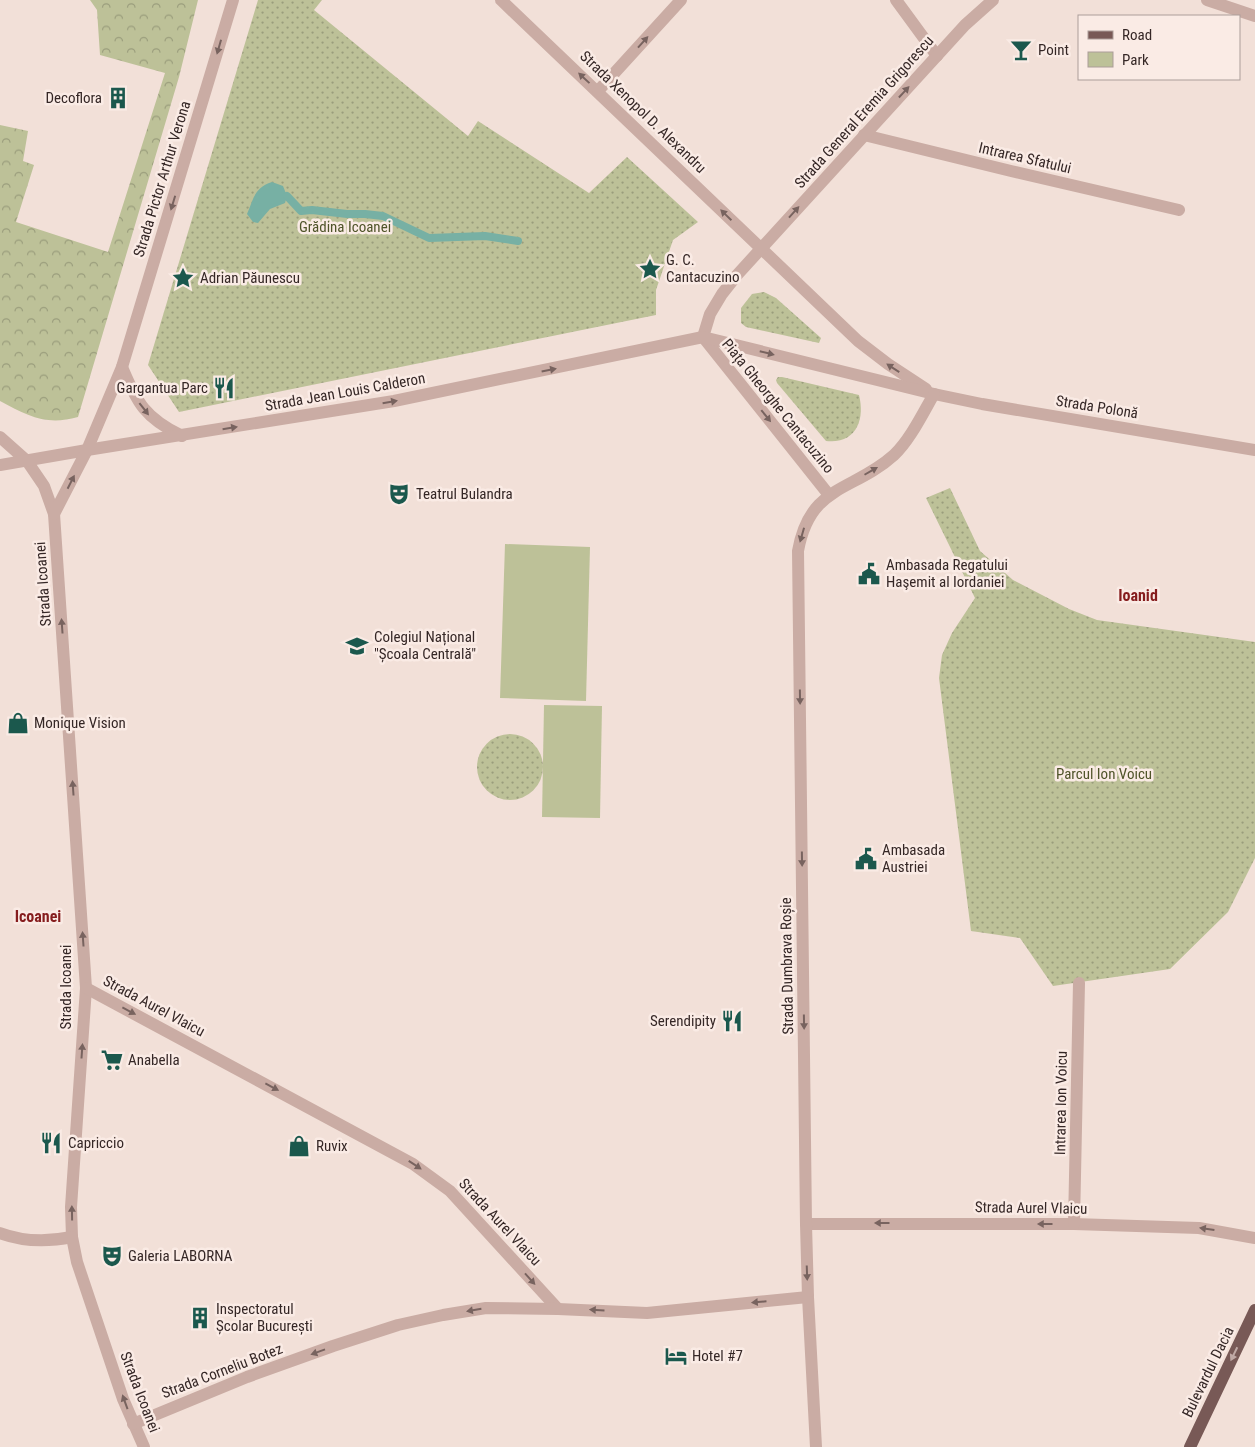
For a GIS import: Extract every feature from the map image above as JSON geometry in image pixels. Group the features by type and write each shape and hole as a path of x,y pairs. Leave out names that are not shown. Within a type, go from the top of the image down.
{"main road":[{"name":"Bulevardul Dacia","path":"1190,1447 1255,1310"}],"street":[{"name":"Strada Pictor Arthur Verona","path":"87,450 122,367 233,0"},
{"name":"Strada Xenopol D. Alexandru","path":"501,0 762,248"},
{"path":"598,92 681,0"},
{"path":"896,0 937,56"},
{"name":"Strada General Eremia Grigorescu","path":"762,248 965,25 993,0"},
{"path":"1207,0 1255,16"},
{"name":"Intrarea Sfatului","path":"864,135 1179,210"},
{"path":"762,248 871,352 934,394"},
{"name":"Piața Gheorghe Cantacuzino","path":"703,337 710,314 722,294 762,248"},
{"name":"Piața Gheorghe Cantacuzino","path":"703,337 934,394 896,453 886,462 829,495 703,337"},
{"name":"Strada Jean Louis Calderon","path":"0,466 87,450 394,401 703,337"},
{"path":"122,367 139,402 151,418 164,428 182,436"},
{"name":"Strada Polonă","path":"934,394 982,404 1255,450"},
{"path":"0,437 27,461"},
{"path":"54,514 87,450"},
{"name":"Strada Icoanei","path":"27,461 44,486 54,514 86,988 71,1207 72,1237 77,1262 133,1424 144,1447"},
{"name":"Strada Dumbrava Roșie","path":"816,1447 806,1224 798,550 801,534 807,519 829,495"},
{"name":"Intrarea Ion Voicu","path":"1074,1224 1079,982"},
{"name":"Strada Aurel Vlaicu","path":"86,988 414,1164 450,1191 558,1308"},
{"name":"Strada Aurel Vlaicu","path":"806,1224 1074,1224 1199,1228 1255,1238"},
{"path":"0,1232 21,1239 36,1241 72,1237"},
{"path":"558,1308 647,1313 808,1297"},
{"name":"Strada Corneliu Botez","path":"133,1424 247,1377 398,1325 486,1308 558,1308"}],"green space":[{"path":"90,0 198,0 179,77 78,417 67,420 47,420 19,411 0,401 0,125 28,131 23,161 34,165 16,222 108,252 165,73 100,55 97,10"},
{"name":"Grădina Icoanei","path":"258,0 322,0 314,10 468,136 478,121 589,193 627,157 698,222 673,240 656,290 656,315 179,412 148,365"},
{"path":"764,292 776,298 821,338 819,343 746,327 741,323 741,308 752,294"},
{"path":"778,377 859,395 861,413 852,434 837,441 826,441 777,383"},
{"name":"Parcul Ion Voicu","path":"950,488 980,551 1013,580 1069,609 1097,620 1255,642 1255,858 1228,912 1170,969 1053,986 1020,938 971,931 939,678 942,655 952,633 975,598 926,498"},
{"path":"505,544 590,547 586,701 500,698"},
{"path":"544,705 602,706 600,818 542,817"},
{"path":"510,734 522,737 533,744 540,755 543,767 540,779 533,790 522,797 510,800 498,797 487,790 480,779 477,767 480,755 487,744 498,737"}],"water":[{"path":"272,182 283,186 287,196 285,203 270,209 258,223 253,222 247,214 253,198 261,187"}],"waterway":[{"path":"287,196 301,211 312,210 383,216 429,238 485,236 518,241"}],"place":[{"name":"Point","path":"1021,50"},
{"name":"Decoflora","path":"118,98"},
{"name":"G. C. Cantacuzino","path":"650,269"},
{"name":"Adrian Păunescu","path":"183,278"},
{"name":"Gargantua Parc","path":"224,388"},
{"name":"Teatrul Bulandra","path":"399,494"},
{"name":"Ambasada Regatului Haşemit al Iordaniei","path":"869,574"},
{"name":"Colegiul Național \"Școala Centrală\"","path":"357,646"},
{"name":"Monique Vision","path":"18,723"},
{"name":"Ambasada Austriei","path":"866,859"},
{"name":"Serendipity","path":"732,1021"},
{"name":"Anabella","path":"112,1060"},
{"name":"Capriccio","path":"51,1143"},
{"name":"Ruvix","path":"299,1146"},
{"name":"Galeria LABORNA","path":"112,1256"},
{"name":"Inspectoratul Școlar București","path":"200,1318"},
{"name":"Hotel #7","path":"676,1356"}],"district":[{"name":"Ioanid","path":"1138,595"},
{"name":"Icoanei","path":"38,916"}]}
